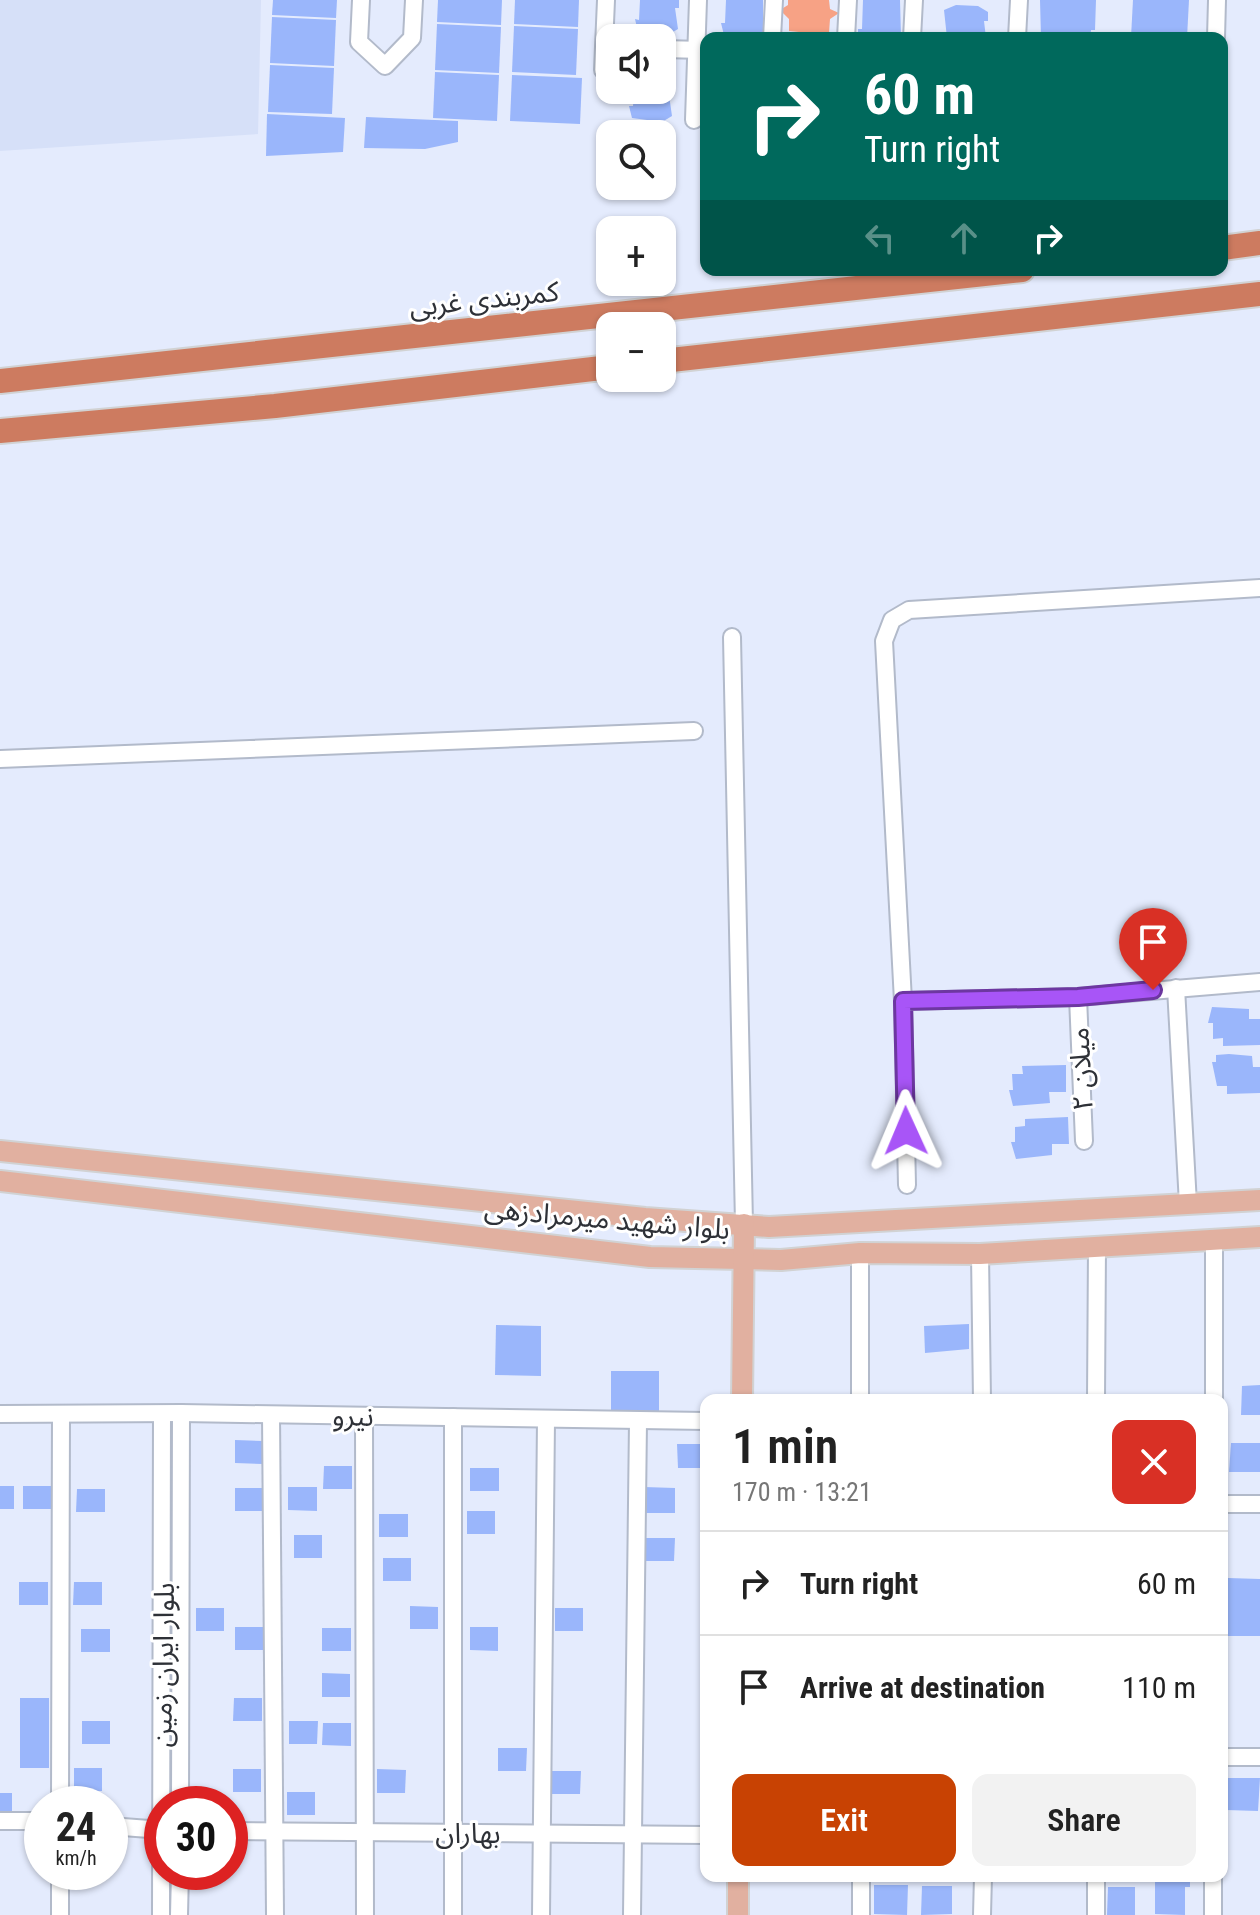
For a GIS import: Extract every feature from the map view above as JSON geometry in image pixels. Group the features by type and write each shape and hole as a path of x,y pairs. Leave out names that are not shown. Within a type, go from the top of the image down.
{"highway":[{"path":"1228,247 1260,243"},
{"name":"کمربندی غربی","path":"0,381 967,276"},
{"path":"676,359 1260,294"},
{"path":"0,431 275,406 596,369"}],"main road":[{"name":"بلوار شهید میرمرادزهی","path":"0,1151 645,1218 784,1226 1260,1200"},
{"name":"بلوار شهید میرمرادزهی","path":"0,1181 650,1257 781,1260 860,1253 980,1254 1260,1237"},
{"path":"742,1394 744,1224"},
{"path":"738,1882 738,1915"}],"street":[{"path":"361,0 359,42 385,66 412,38 414,0"},
{"path":"605,24 606,0"},
{"path":"698,0 700,33"},
{"path":"772,32 774,0"},
{"path":"846,32 848,0"},
{"path":"912,32 914,0"},
{"path":"1017,32 1019,0"},
{"path":"1216,32 1217,0"},
{"path":"676,49 700,50"},
{"path":"694,120 700,60"},
{"path":"907,1185 903,1001 884,641 892,620 909,610 1260,588"},
{"path":"732,637 744,1224"},
{"path":"0,759 694,731"},
{"path":"903,1001 1078,997 1260,982"},
{"path":"1176,988 1188,1204"},
{"name":"میلان ۲","path":"1078,997 1084,1141"},
{"path":"1214,1240 1214,1394"},
{"path":"1096,1394 1097,1247"},
{"path":"860,1253 860,1394"},
{"path":"980,1254 982,1394"},
{"name":"نیرو","path":"0,1414 181,1413 700,1421"},
{"name":"بلوار ایران زمین","path":"180,1786 181,1413"},
{"path":"60,1786 61,1414"},
{"name":"بلوار ایران زمین","path":"162,1414 162,1786"},
{"path":"271,1415 275,1915"},
{"path":"364,1416 365,1915"},
{"path":"453,1417 453,1915"},
{"path":"541,1915 546,1420"},
{"path":"632,1915 638,1422"},
{"path":"1228,1504 1260,1504"},
{"path":"1228,1757 1260,1757"},
{"path":"0,1821 24,1821"},
{"name":"بهاران","path":"248,1831 700,1835"},
{"path":"861,1882 861,1915"},
{"path":"982,1915 983,1882"},
{"path":"1096,1882 1096,1915"},
{"path":"1213,1882 1213,1915"},
{"path":"60,1890 60,1915"},
{"name":"بلوار ایران زمین","path":"161,1890 161,1915"},
{"path":"179,1915 180,1890"}],"shaded area":[{"path":"0,0 261,0 258,134 0,151"},
{"path":"788,0 829,0 830,9 839,13 830,19 829,32 789,31 789,19 780,10 788,5"}],"building":[{"path":"273,0 337,0 336,18 272,15"},
{"path":"438,0 502,0 501,25 437,22"},
{"path":"515,0 579,0 578,27 514,24"},
{"path":"640,0 679,0 679,8 675,8 678,29 676,30 676,24 636,24 635,19 639,20"},
{"path":"726,0 763,0 763,32 723,32 721,23 725,23"},
{"path":"863,0 900,0 901,32 858,32 862,29"},
{"path":"1040,0 1096,0 1095,30 1041,32"},
{"path":"1133,0 1189,0 1187,32 1131,32"},
{"path":"956,5 978,6 988,12 988,21 984,21 985,32 946,32 944,10"},
{"path":"272,17 336,20 334,66 270,63"},
{"path":"437,24 501,27 499,73 435,70"},
{"path":"514,26 578,29 576,75 512,72"},
{"path":"270,65 334,68 332,114 268,112"},
{"path":"435,72 499,75 497,121 433,118"},
{"path":"512,75 582,78 580,124 510,121"},
{"path":"670,104 672,116 665,120 632,118 629,106"},
{"path":"267,114 345,118 343,152 266,156"},
{"path":"366,117 458,121 458,142 425,149 364,148"},
{"path":"1212,1007 1249,1009 1249,1019 1260,1019 1260,1045 1223,1046 1223,1038 1213,1039 1213,1023 1208,1023"},
{"path":"1216,1055 1252,1056 1253,1067 1260,1067 1260,1093 1227,1094 1227,1086 1217,1086 1212,1062 1216,1062"},
{"path":"1066,1065 1066,1092 1049,1092 1050,1103 1013,1106 1009,1090 1013,1090 1012,1074 1023,1074 1022,1066"},
{"path":"1068,1117 1069,1144 1052,1144 1052,1155 1016,1159 1011,1142 1015,1142 1015,1127 1025,1126 1025,1119"},
{"path":"969,1324 969,1349 925,1353 924,1326"},
{"path":"496,1325 541,1326 541,1376 495,1375"},
{"path":"611,1371 659,1371 659,1414 611,1413"},
{"path":"1260,1385 1260,1415 1241,1415 1242,1386"},
{"path":"235,1440 263,1441 263,1464 235,1463"},
{"path":"1231,1443 1260,1443 1260,1472 1229,1472"},
{"path":"677,1444 700,1444 700,1468 678,1468"},
{"path":"324,1466 352,1466 352,1489 323,1489"},
{"path":"470,1468 499,1468 499,1491 470,1491"},
{"path":"0,1486 14,1486 14,1509 0,1509"},
{"path":"23,1486 51,1486 51,1509 23,1509"},
{"path":"288,1487 317,1487 317,1511 288,1510"},
{"path":"644,1487 675,1488 675,1513 644,1513"},
{"path":"235,1488 263,1488 263,1511 235,1511"},
{"path":"77,1489 105,1489 105,1512 76,1512"},
{"path":"467,1511 495,1511 495,1534 467,1534"},
{"path":"379,1514 408,1514 408,1537 379,1537"},
{"path":"294,1535 322,1535 322,1558 294,1558"},
{"path":"646,1538 675,1538 674,1561 646,1561"},
{"path":"383,1558 411,1558 411,1581 383,1581"},
{"path":"1228,1578 1260,1579 1260,1636 1228,1636"},
{"path":"19,1582 48,1582 48,1605 19,1605"},
{"path":"74,1582 102,1582 102,1605 73,1605"},
{"path":"410,1606 438,1607 438,1629 410,1629"},
{"path":"196,1608 224,1608 224,1631 196,1631"},
{"path":"555,1608 583,1608 583,1631 555,1631"},
{"path":"235,1627 263,1627 263,1650 235,1650"},
{"path":"470,1627 498,1627 498,1651 470,1650"},
{"path":"322,1628 351,1628 351,1651 322,1651"},
{"path":"81,1629 110,1629 110,1652 81,1652"},
{"path":"322,1673 350,1674 350,1697 322,1697"},
{"path":"20,1698 49,1698 49,1768 20,1768"},
{"path":"234,1698 262,1698 262,1721 233,1721"},
{"path":"82,1721 110,1721 110,1744 82,1744"},
{"path":"289,1721 318,1721 317,1744 289,1744"},
{"path":"323,1723 351,1723 351,1746 322,1745"},
{"path":"498,1748 527,1748 526,1771 498,1771"},
{"path":"74,1768 102,1768 102,1786 74,1786"},
{"path":"233,1769 261,1769 261,1792 248,1792 248,1786 233,1786"},
{"path":"377,1769 406,1770 405,1793 377,1793"},
{"path":"552,1771 581,1771 580,1794 552,1794"},
{"path":"1228,1778 1260,1778 1258,1811 1228,1810"},
{"path":"287,1792 315,1792 315,1815 287,1815"},
{"path":"0,1793 12,1793 12,1816 0,1816"},
{"path":"1155,1882 1190,1882 1190,1887 1185,1887 1185,1915 1155,1914"},
{"path":"874,1885 908,1885 907,1915 874,1914"},
{"path":"922,1886 952,1886 952,1914 921,1915"},
{"path":"1108,1887 1135,1887 1135,1915 1107,1915"}],"route":[{"path":"906,1131 903,1001 1078,997 1153,990"}]}
